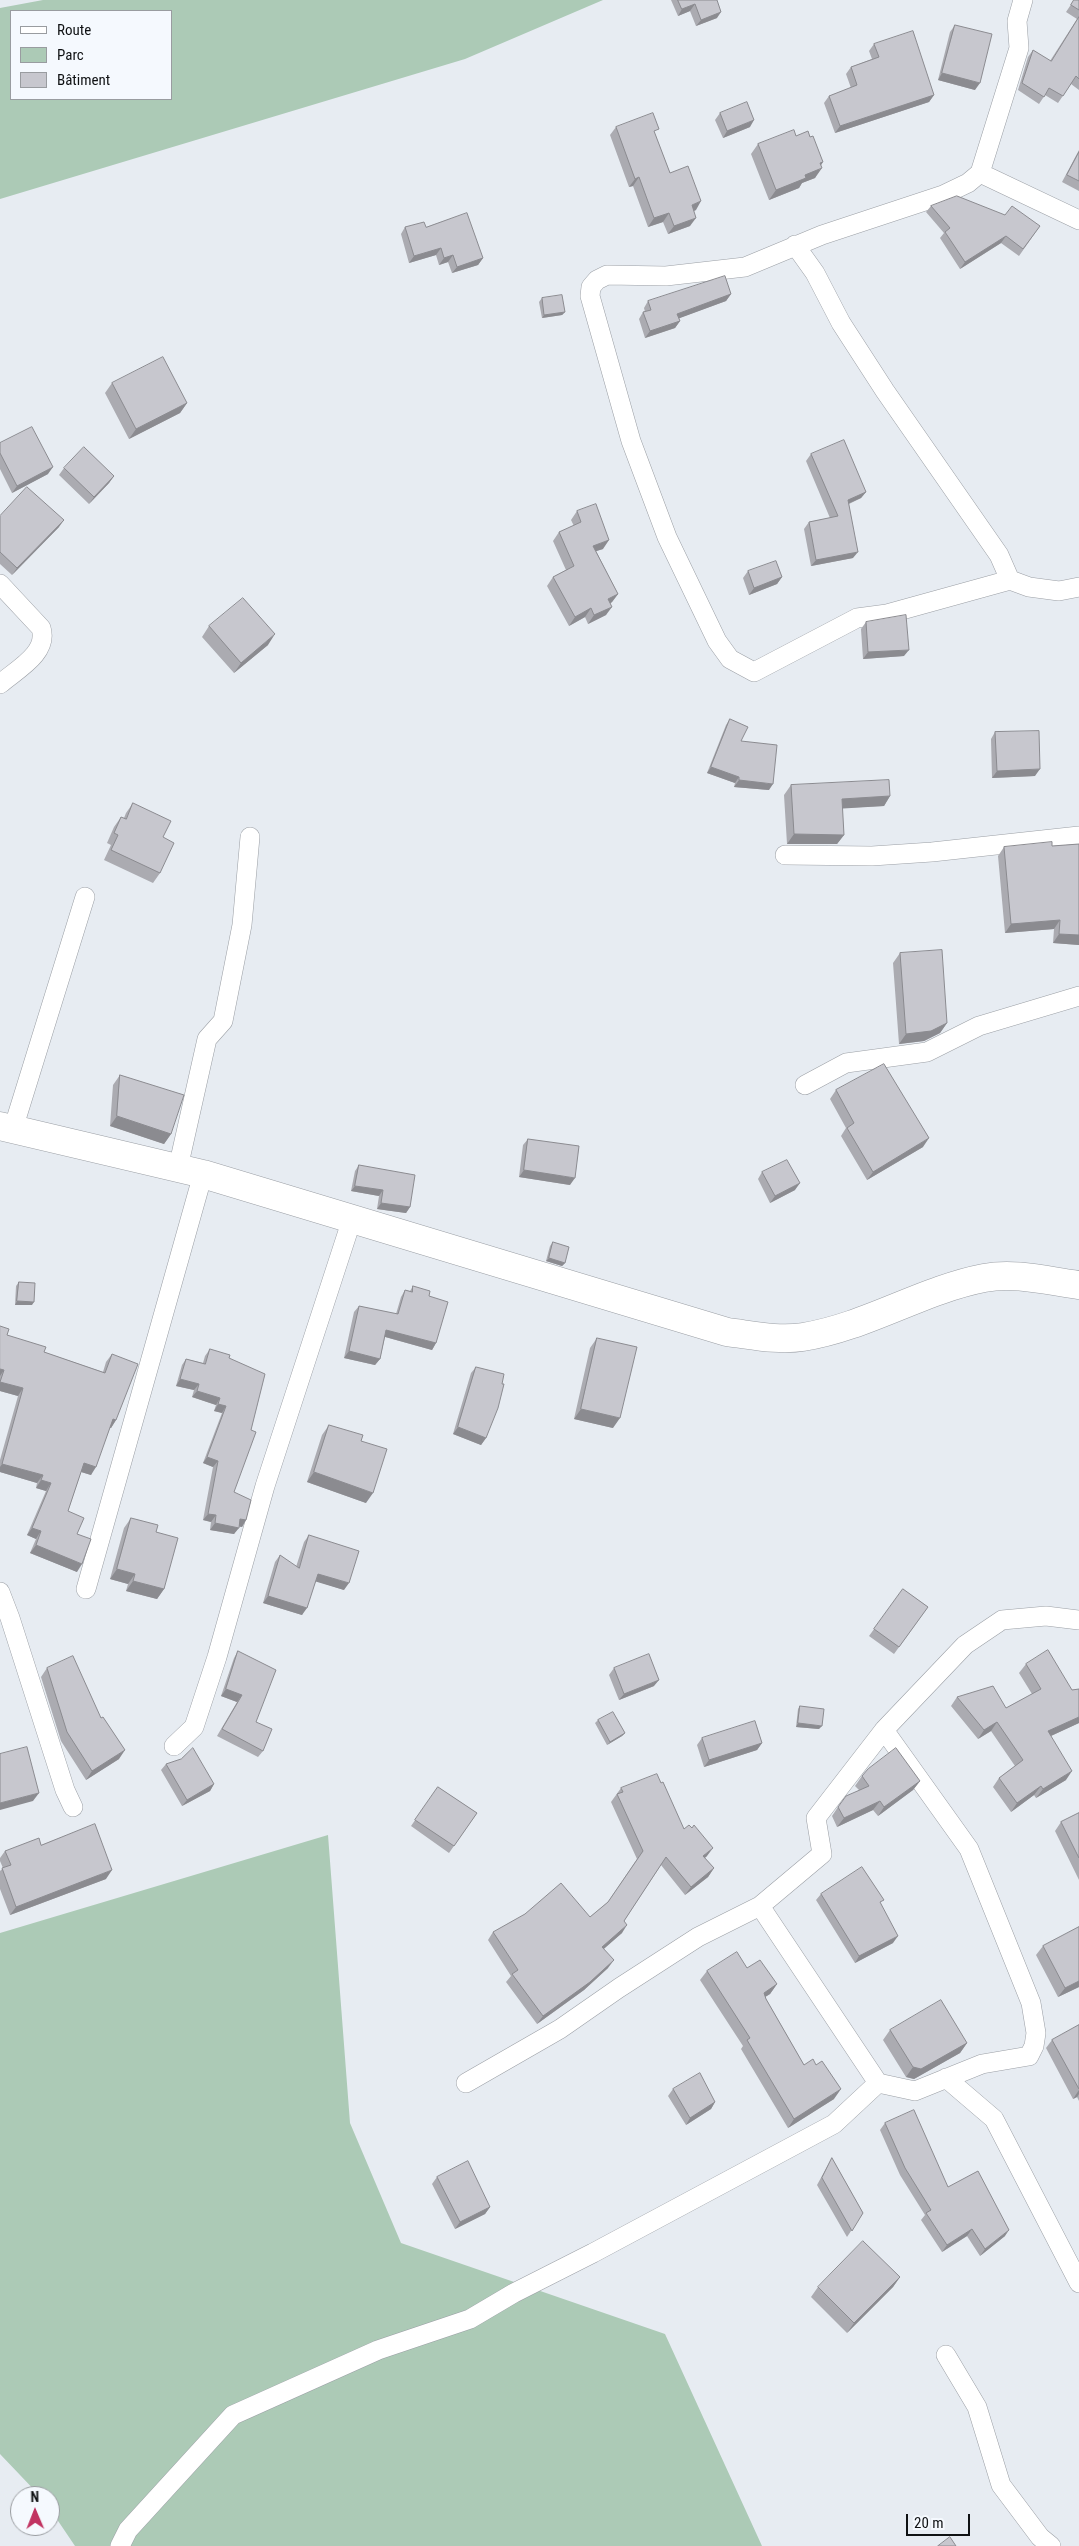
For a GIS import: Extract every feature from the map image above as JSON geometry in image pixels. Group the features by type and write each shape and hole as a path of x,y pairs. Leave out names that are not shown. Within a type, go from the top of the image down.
{"street":[{"path":"1024,0 1017,21 1018,48 980,173 968,183 943,195 795,245 745,267 666,276 607,275 597,280 591,287 593,307 631,441 645,481 667,537 717,641 730,659 754,672 857,618 887,614 1010,580 1029,587 1059,590 1079,587"},
{"path":"980,173 1068,217 1079,220"},
{"path":"795,245 815,274 841,324 885,392 999,555 1010,580"},
{"path":"0,584 41,628 43,635 42,645 36,653 0,684"},
{"path":"785,855 872,856 932,852 1079,836"},
{"path":"86,1589 191,1171 207,1039 223,1021 242,925 250,837"},
{"path":"85,897 7,1127 191,1171 727,1332 766,1337 802,1337 838,1328 986,1278 1016,1276 1079,1285"},
{"path":"805,1085 846,1063 927,1052 979,1026 1079,996"},
{"path":"174,1746 194,1727 217,1657 266,1486 352,1219"},
{"path":"0,1592 65,1790 73,1806"},
{"path":"466,2083 560,2029 698,1937 760,1906 822,1854 816,1818 884,1730 965,1645 1002,1620 1046,1616 1079,1620"},
{"path":"760,1906 878,2083 915,2090 982,2064 1029,2056 1034,2046 1036,2033 1034,2017 969,1849 884,1730"},
{"path":"946,2078 994,2119 1079,2283"},
{"path":"120,2546 128,2530 233,2415 378,2350 470,2319 514,2293 593,2254 834,2124 878,2083"},
{"path":"946,2355 977,2407 1001,2485 1040,2537 1051,2546"}],"green space":[{"path":"43,0 603,0 465,59 0,199 0,8"},
{"path":"328,1835 350,2123 401,2243 665,2334 762,2546 75,2546 60,2524 60,2486 30,2486 0,2454 0,1933"}],"building":[{"path":"678,0 717,0 721,12 701,20 695,4 682,9"},
{"path":"1074,0 1079,0 1079,10 1071,5"},
{"path":"1079,17 1079,79 1076,76 1063,96 1049,88 1044,97 1022,83 1033,50 1051,61"},
{"path":"955,25 992,34 980,83 942,73"},
{"path":"913,31 934,95 840,126 829,96 857,85 851,67 879,57 874,44"},
{"path":"747,102 754,120 727,131 720,113"},
{"path":"653,113 659,129 654,131 670,173 688,166 701,201 692,205 696,218 674,226 669,213 654,218 639,177 635,179 616,127"},
{"path":"794,130 796,136 808,131 810,137 813,136 823,162 820,163 822,168 805,175 806,178 776,190 758,144"},
{"path":"1079,152 1079,181 1067,175"},
{"path":"957,196 1005,215 1012,206 1040,226 1023,249 1006,236 965,262 945,232 950,228 931,206"},
{"path":"467,213 483,258 457,267 453,255 444,258 441,248 414,256 405,227 424,222 426,227"},
{"path":"725,276 731,294 677,314 680,321 650,331 643,312 651,310 648,301"},
{"path":"562,295 565,312 544,315 542,298"},
{"path":"163,357 187,403 136,429 112,383"},
{"path":"32,427 53,467 17,486 0,453 0,443"},
{"path":"844,440 866,492 848,500 858,552 816,560 809,522 838,516 811,454"},
{"path":"84,447 114,476 94,497 64,468"},
{"path":"27,487 64,520 17,568 0,552 0,516"},
{"path":"596,504 609,540 593,546 618,594 608,599 612,607 594,615 591,608 575,617 553,577 574,566 559,532 581,522 577,511"},
{"path":"776,561 782,577 754,588 748,571"},
{"path":"243,598 275,634 241,663 209,626"},
{"path":"906,615 909,650 868,652 866,622"},
{"path":"730,719 748,727 741,741 777,745 773,784 739,780 739,777 711,767"},
{"path":"1039,731 1040,769 997,771 995,732"},
{"path":"889,780 890,796 842,799 844,835 794,834 791,785"},
{"path":"133,803 171,821 163,837 174,843 160,873 111,850 118,835 114,833 121,817 126,819"},
{"path":"1052,842 1052,846 1079,844 1079,935 1059,934 1060,920 1011,924 1004,847"},
{"path":"942,950 947,1023 931,1031 906,1034 900,953"},
{"path":"884,1064 929,1138 873,1172 847,1128 854,1123 836,1090"},
{"path":"120,1075 184,1095 171,1134 117,1116"},
{"path":"528,1139 579,1146 575,1178 524,1170"},
{"path":"787,1160 800,1183 775,1196 762,1172"},
{"path":"359,1165 415,1175 410,1207 381,1203 383,1190 355,1186"},
{"path":"553,1242 569,1247 565,1263 549,1258"},
{"path":"19,1282 35,1283 34,1302 17,1301"},
{"path":"413,1286 430,1291 429,1296 448,1302 436,1343 386,1330 380,1359 349,1351 359,1306 398,1314 405,1290 412,1292"},
{"path":"0,1326 9,1329 7,1335 46,1347 44,1352 105,1373 112,1354 138,1364 116,1420 113,1419 96,1467 84,1463 68,1511 84,1518 77,1534 91,1539 82,1564 36,1545 41,1531 32,1528 51,1483 41,1480 43,1475 2,1464 23,1388 0,1382 4,1370 0,1369"},
{"path":"597,1338 637,1347 620,1418 581,1409"},
{"path":"210,1349 230,1355 229,1358 265,1374 251,1430 256,1432 234,1492 251,1500 246,1520 240,1519 239,1528 215,1523 216,1515 208,1514 218,1461 207,1457 226,1406 218,1404 220,1398 197,1391 199,1384 180,1379 186,1359 205,1364"},
{"path":"476,1367 504,1374 502,1384 504,1384 498,1408 486,1438 458,1427"},
{"path":"329,1425 363,1435 361,1441 387,1449 373,1493 314,1472"},
{"path":"131,1518 158,1525 156,1532 178,1538 164,1589 133,1581 135,1574 117,1569"},
{"path":"309,1535 359,1551 349,1583 318,1574 307,1608 268,1596 280,1555 299,1568"},
{"path":"903,1589 928,1607 899,1647 874,1629"},
{"path":"1048,1650 1072,1690 1079,1689 1079,1717 1048,1731 1072,1771 1043,1789 1041,1786 1017,1803 999,1778 1023,1760 997,1722 984,1730 957,1697 993,1686 1006,1708 1041,1689 1026,1664"},
{"path":"238,1651 276,1670 256,1722 272,1729 263,1751 222,1729 242,1695 226,1689"},
{"path":"649,1654 659,1680 624,1694 614,1668"},
{"path":"73,1656 101,1718 103,1717 125,1750 92,1771 67,1732 47,1668"},
{"path":"800,1706 824,1709 822,1726 798,1723"},
{"path":"613,1712 625,1733 610,1742 598,1720"},
{"path":"755,1721 762,1743 709,1760 702,1738"},
{"path":"27,1747 39,1793 0,1803 0,1754"},
{"path":"193,1748 214,1784 187,1800 166,1764 181,1759"},
{"path":"896,1748 920,1781 884,1807 880,1801 844,1818 838,1807 846,1796 869,1786 862,1776 868,1769"},
{"path":"657,1774 661,1783 663,1782 684,1829 689,1825 692,1828 694,1825 713,1848 703,1856 714,1868 691,1887 666,1857 624,1921 627,1925 602,1947 614,1960 590,1982 543,2016 512,1974 518,1970 493,1932 525,1914 561,1883 590,1917 608,1902 643,1851 617,1794 623,1792 621,1788"},
{"path":"438,1787 477,1813 454,1846 415,1820"},
{"path":"1079,1813 1079,1858 1061,1822"},
{"path":"95,1824 112,1870 16,1907 2,1868 11,1865 5,1851 39,1838 41,1845"},
{"path":"862,1867 884,1900 880,1902 898,1936 859,1956 821,1894"},
{"path":"1079,1927 1079,1981 1065,1988 1043,1946"},
{"path":"737,1952 747,1968 760,1960 777,1984 764,1993 766,1999 804,2065 813,2059 816,2065 822,2061 841,2089 794,2119 747,2040 750,2038 707,1971"},
{"path":"941,2000 967,2043 921,2069 913,2067 890,2030"},
{"path":"1079,2025 1079,2089 1052,2040"},
{"path":"700,2073 715,2102 690,2118 673,2089"},
{"path":"914,2110 948,2187 978,2171 1009,2230 985,2249 972,2229 947,2245 926,2213 931,2210 905,2168 885,2123"},
{"path":"832,2158 863,2213 852,2231 822,2178"},
{"path":"468,2161 490,2207 460,2222 437,2177"},
{"path":"863,2241 900,2277 854,2323 818,2287"},
{"path":"950,2537 956,2546 938,2546"}]}
